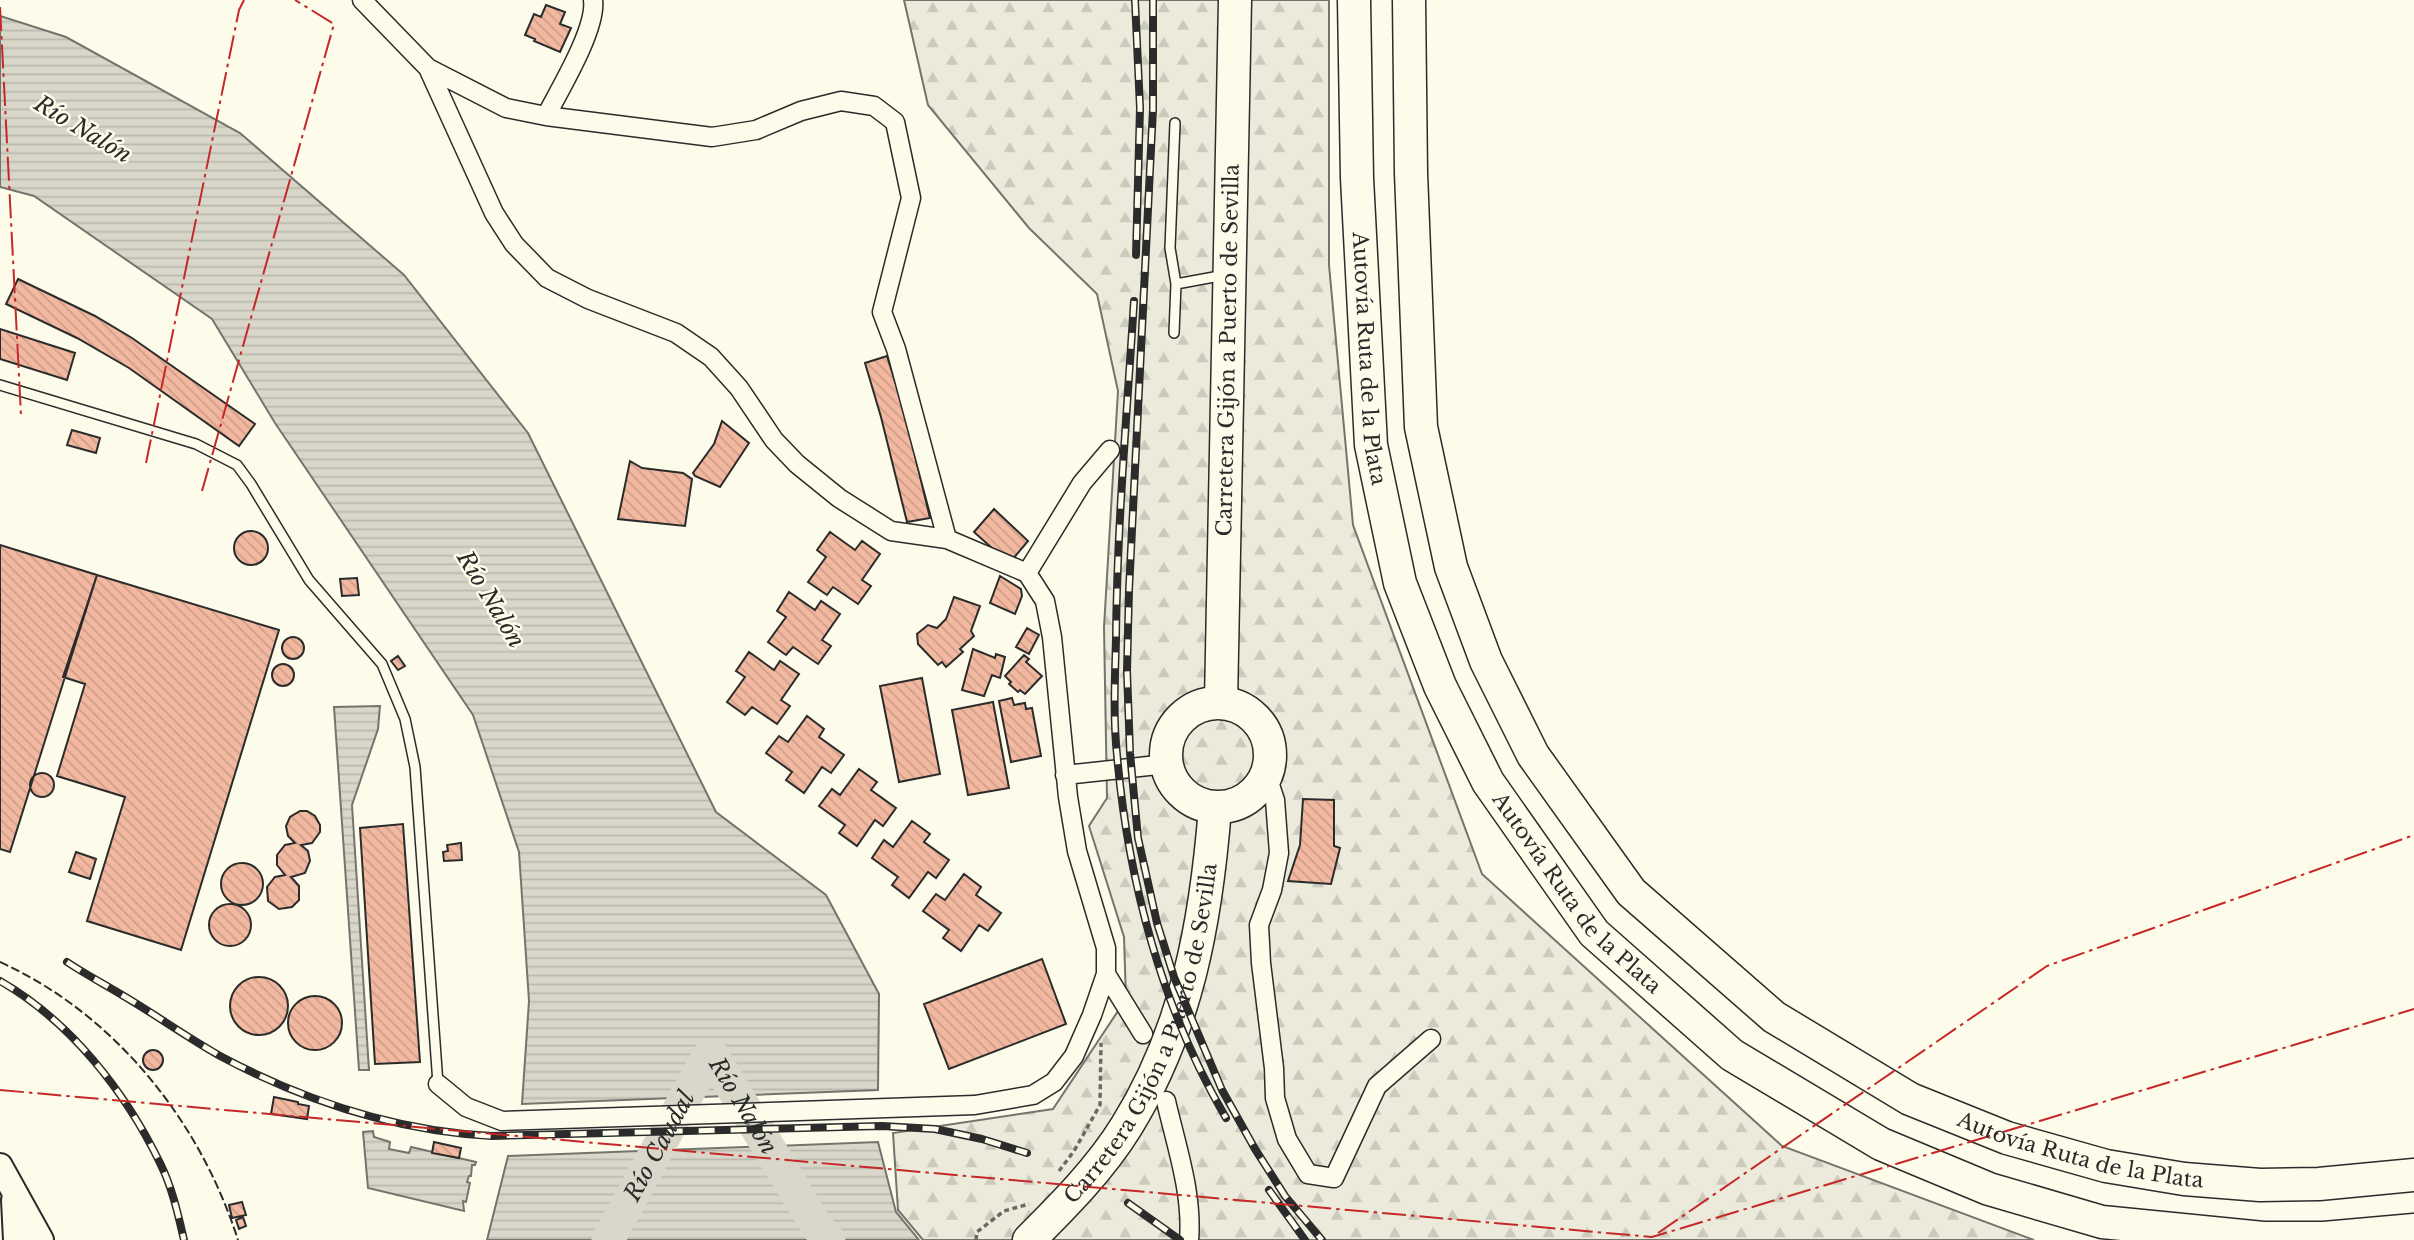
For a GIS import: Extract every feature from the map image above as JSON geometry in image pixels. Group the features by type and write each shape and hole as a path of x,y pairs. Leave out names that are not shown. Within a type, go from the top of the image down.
{"highway":[{"name":"Carretera Gijón a Puerto de Sevilla","path":"1221,702 1235,0"},
{"name":"Autovía Ruta de la Plata","path":"1354,0 1358,204 1371,445 1399,583 1440,686 1488,782 1594,933 1732,1055 1881,1144 1989,1189 2102,1222 2263,1238 2324,1238 2414,1230"},
{"name":"Autovía Ruta de la Plata","path":"1409,0 1411,173 1421,427 1451,567 1486,661 1534,755 1631,892 1774,1017 1910,1099 2007,1138 2106,1166 2184,1179 2272,1185 2379,1180 2414,1175"},
{"path":"1411,173 1420,0"},
{"path":"1221,702 1241,707 1257,719 1268,736 1272,756 1267,776 1255,794 1237,805 1215,808 1188,799 1170,778 1165,750 1174,724 1195,707 1221,702"},
{"name":"Carretera Gijón a Puerto de Sevilla","path":"1029,1240 1075,1193 1125,1128 1162,1060 1194,964 1210,880 1215,808"}],"street":[{"path":"362,0 428,68 506,108 546,116 712,137 756,130 801,111 841,101 874,106 895,122 911,198 882,312 896,349 947,539"},
{"path":"546,116 583,43 595,10 593,0"},
{"path":"428,68 494,213 514,244 547,278 588,299 676,333 711,357 740,388 774,440 797,464 839,498 891,531 947,539 1027,573 1045,601 1052,637 1065,775 1077,851 1106,948 1106,974 1074,1056 1054,1082 1033,1095 975,1105 502,1121 466,1107 438,1084"},
{"path":"1027,573 1082,483 1110,450"},
{"path":"1065,775 1167,764"},
{"path":"1267,776 1275,800 1279,853 1272,890 1259,925 1261,963 1275,1098 1287,1139 1308,1174 1334,1178 1377,1086 1431,1039"},
{"path":"1106,974 1143,1034"},
{"path":"1166,1101 1184,1176 1190,1234"},
{"path":"5,1174 16,1205 16,1240"},
{"path":"5,1174 41,1240"}],"lane":[{"path":"1174,333 1176,284 1170,248 1175,123"},
{"path":"1176,284 1230,274"},
{"path":"0,385 196,444 237,465 309,580 382,664 405,719 415,767 438,1084"}],"path":[{"path":"1058,1172 1074,1151 1100,1105 1101,1037 1092,1015"},
{"path":"976,1240 976,1232 1004,1211 1034,1203"}],"green space":[{"path":"904,0 1329,0 1329,265 1353,525 1482,874 1782,1146 2034,1240 923,1240 898,1210 893,1133 1053,1109 1126,999 1124,937 1089,826 1107,798 1104,627 1118,391 1097,294 1029,228 928,105"}],"water":[{"path":"0,16 66,37 240,133 404,275 528,433 716,812 826,895 879,994 878,1090 522,1104 529,1001 519,852 473,715 275,423 212,319 34,196 0,187"},
{"path":"380,706 378,729 352,805 369,1070 359,1070 334,707"},
{"path":"373,1131 374,1137 390,1142 389,1149 409,1153 411,1147 476,1162 472,1165 471,1176 467,1182 470,1183 466,1202 463,1201 464,1211 368,1188 363,1132"},
{"path":"878,1142 896,1212 919,1240 487,1240 508,1156"}],"building":[{"path":"546,5 565,12 560,24 571,28 560,52 525,35 534,14 541,17"},
{"path":"18,279 95,316 132,338 255,424 239,446 129,368 77,338 6,304"},
{"path":"0,329 75,353 67,380 0,359"},
{"path":"887,356 904,410 930,518 907,522 865,363"},
{"path":"722,421 749,443 720,487 693,473 714,444"},
{"path":"72,430 100,438 96,453 67,445"},
{"path":"630,461 642,468 683,473 692,479 685,526 618,519"},
{"path":"994,509 1028,541 1012,560 1005,554 1002,557 974,532"},
{"path":"251,531 263,536 268,548 263,560 251,565 239,560 234,548 239,536"},
{"path":"830,532 855,550 862,541 880,554 862,580 871,586 858,604 833,587 827,595 808,582 826,557 817,550"},
{"path":"0,545 97,575 10,852 0,849"},
{"path":"97,575 279,630 181,950 87,921 125,797 57,776 85,684 63,677"},
{"path":"1000,576 1021,589 1022,596 1015,614 990,603"},
{"path":"357,578 359,595 342,596 340,579"},
{"path":"789,592 815,610 821,601 840,614 822,640 831,646 818,664 793,647 786,655 768,642 786,617 777,611"},
{"path":"954,597 980,606 971,631 974,636 960,649 963,652 946,667 942,662 938,665 918,644 917,634 928,625 937,628 946,619"},
{"path":"1027,628 1039,635 1029,654 1016,647"},
{"path":"289,637 297,637 304,644 304,652 297,659 289,659 282,652 282,644"},
{"path":"973,649 995,658 996,654 1005,657 1000,678 992,675 984,696 962,690"},
{"path":"749,652 774,670 780,661 799,674 781,700 790,706 777,724 752,707 745,715 727,702 745,677 736,671"},
{"path":"1024,655 1029,659 1026,662 1042,676 1025,694 1009,684 1011,682 1005,676"},
{"path":"398,656 405,666 398,670 391,661"},
{"path":"283,664 291,667 294,675 291,683 283,686 275,683 272,675 275,667"},
{"path":"922,678 940,774 899,782 880,686"},
{"path":"1012,698 1014,705 1025,703 1026,709 1032,708 1041,756 1011,762 999,701"},
{"path":"993,702 1009,788 968,795 952,710"},
{"path":"807,716 824,729 819,737 844,755 831,773 822,767 804,793 786,780 792,772 766,753 779,736 788,742"},
{"path":"859,769 877,782 871,790 896,808 883,826 875,820 857,846 839,833 845,825 819,806 832,789 840,795"},
{"path":"42,773 51,776 54,785 51,794 42,797 33,794 30,785 33,776"},
{"path":"1303,799 1334,800 1334,846 1340,848 1331,884 1288,881 1300,845"},
{"path":"300,811 307,811 315,816 320,832 312,843 301,845 308,851 310,861 305,873 291,877 299,886 299,900 292,907 279,909 268,901 267,887 275,877 285,875 277,865 277,855 285,845 295,843 288,836 286,826 290,817"},
{"path":"912,821 930,834 924,842 949,860 936,878 928,872 909,898 892,885 898,877 872,858 884,840 893,847"},
{"path":"403,824 420,1062 375,1064 360,828"},
{"path":"461,843 462,860 444,861 443,852 448,851 447,845"},
{"path":"76,852 96,859 90,879 69,872"},
{"path":"242,863 257,869 263,884 257,899 242,905 227,899 221,884 227,869"},
{"path":"964,874 981,887 976,895 1001,913 988,931 979,925 961,951 943,938 949,930 923,911 936,894 945,900"},
{"path":"230,904 245,910 251,925 245,940 230,946 215,940 209,925 215,910"},
{"path":"1042,959 1066,1024 949,1069 924,1004"},
{"path":"259,977 275,982 283,990 288,1006 283,1022 275,1030 259,1035 243,1030 235,1022 230,1006 235,990 243,982"},
{"path":"315,996 334,1004 342,1023 334,1042 315,1050 296,1042 288,1023 296,1004"},
{"path":"153,1050 160,1053 163,1060 160,1067 153,1070 146,1067 143,1060 146,1053"},
{"path":"274,1097 309,1106 307,1119 271,1114"},
{"path":"434,1142 461,1148 459,1158 432,1153"},
{"path":"242,1202 246,1215 232,1218 229,1205"},
{"path":"243,1217 246,1226 239,1229 236,1220"}],"waterway":[{"name":"Río Nalón","path":"713,1056 816,1225 829,1240"},
{"name":"Río Caudal","path":"608,1240 707,1058"}],"railway":[{"path":"1135,0 1140,108 1136,255"},
{"path":"1153,0 1153,109 1127,671 1130,753 1138,838 1157,923 1174,977 1222,1090 1285,1196 1322,1240"},
{"path":"1134,301 1117,597 1115,726 1122,802 1139,896 1166,988 1203,1076 1226,1118"},
{"path":"67,962 209,1050 254,1073 319,1100 422,1128 492,1136 882,1126 935,1129 982,1139 1027,1153"},
{"path":"0,981 50,1016 93,1060 112,1084 146,1136 164,1172 184,1240"},
{"path":"1269,1190 1305,1240"},
{"path":"1128,1203 1180,1240"}],"fence":[{"path":"0,962 42,984 80,1011 116,1041 148,1076 176,1113 201,1154 222,1196 238,1240"}],"power":[{"path":"146,463 239,10 244,0"},
{"path":"202,491 334,24 295,0"},
{"path":"0,7 21,415"},
{"path":"1658,1233 2047,966 2414,835"},
{"path":"0,1090 1652,1237 2414,1009"}]}
